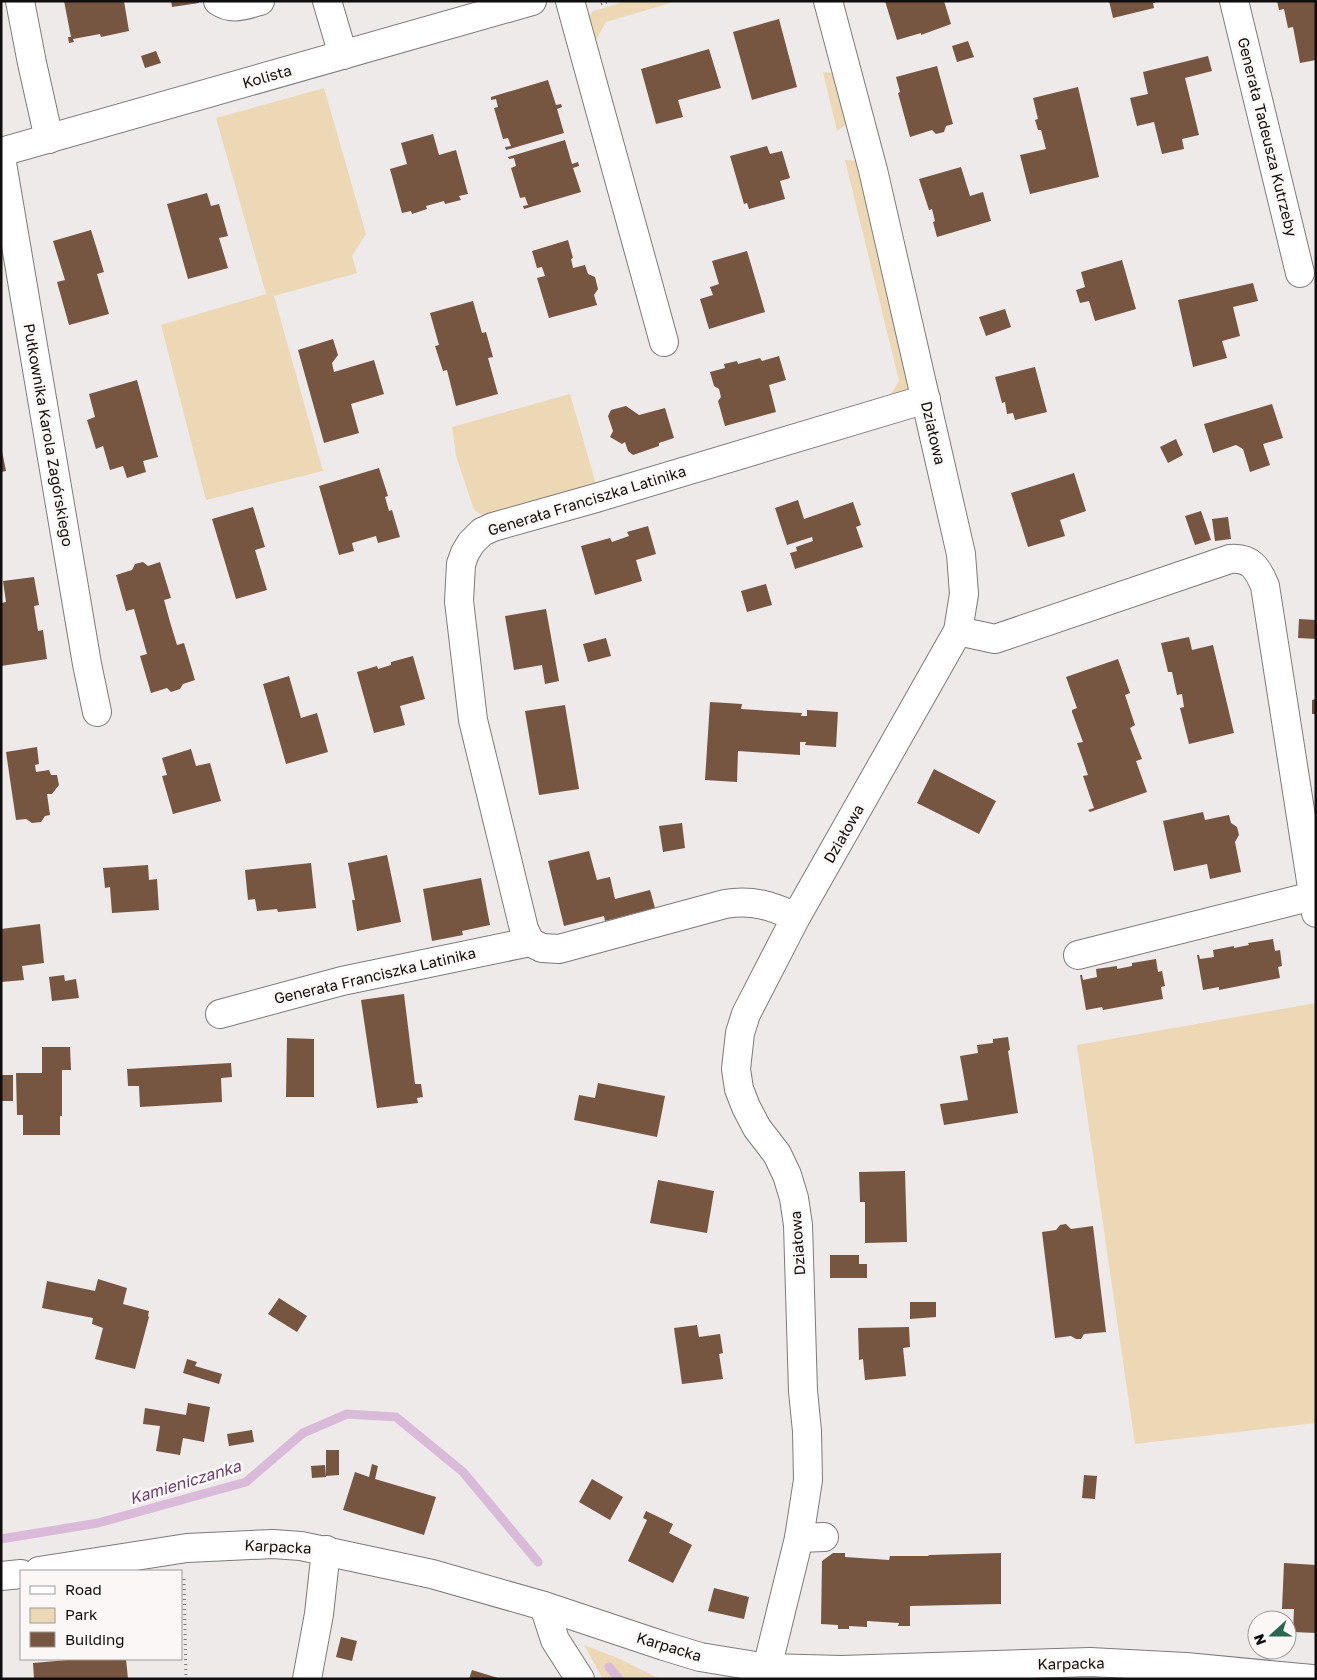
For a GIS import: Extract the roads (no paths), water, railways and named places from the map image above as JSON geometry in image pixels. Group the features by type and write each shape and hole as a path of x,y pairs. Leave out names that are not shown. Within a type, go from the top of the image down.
{"street":[{"path":"20,1 49,139"},
{"path":"218,1 226,7 238,7 260,1"},
{"path":"327,1 343,55"},
{"name":"Kolista","path":"1,152 532,1"},
{"path":"570,1 664,342"},
{"name":"Działowa","path":"767,1668 811,1537 803,1391 798,1225 794,1198 787,1174 777,1154 757,1128 739,1089 736,1069 740,1033 746,1014 796,917 958,631 964,594 961,554 926,400 873,170 828,1"},
{"name":"Generała Tadeusza Kutrzeby","path":"1234,1 1300,273"},
{"name":"Pułkownika Karola Zagórskiego","path":"1,157 87,664 97,712"},
{"name":"Generała Franciszka Latinika","path":"530,942 524,929 473,720 459,601 461,564 465,552 471,543 482,532 493,526 605,495 926,400"},
{"path":"958,631 995,639 1230,559 1241,558 1252,564 1260,574 1265,586 1314,905 1078,955"},
{"name":"Generała Franciszka Latinika","path":"220,1014 342,981 530,942 542,948 559,949 742,901 778,909 796,917"},
{"name":"Karpacka","path":"45,1570 187,1548 273,1544 301,1546 432,1574 544,1606 700,1657 767,1668 841,1670 1090,1662 1186,1667 1312,1679"},
{"path":"307,1679 319,1614 326,1550"},
{"path":"1,1576 20,1574"},
{"path":"544,1606 555,1640 580,1679"}],"waterway":[{"name":"Kamieniczanka","path":"1,1539 98,1523 246,1482 303,1433 347,1414 396,1417 463,1472 538,1562"},
{"name":"Kamieniczanka","path":"609,1667 619,1679"}]}
